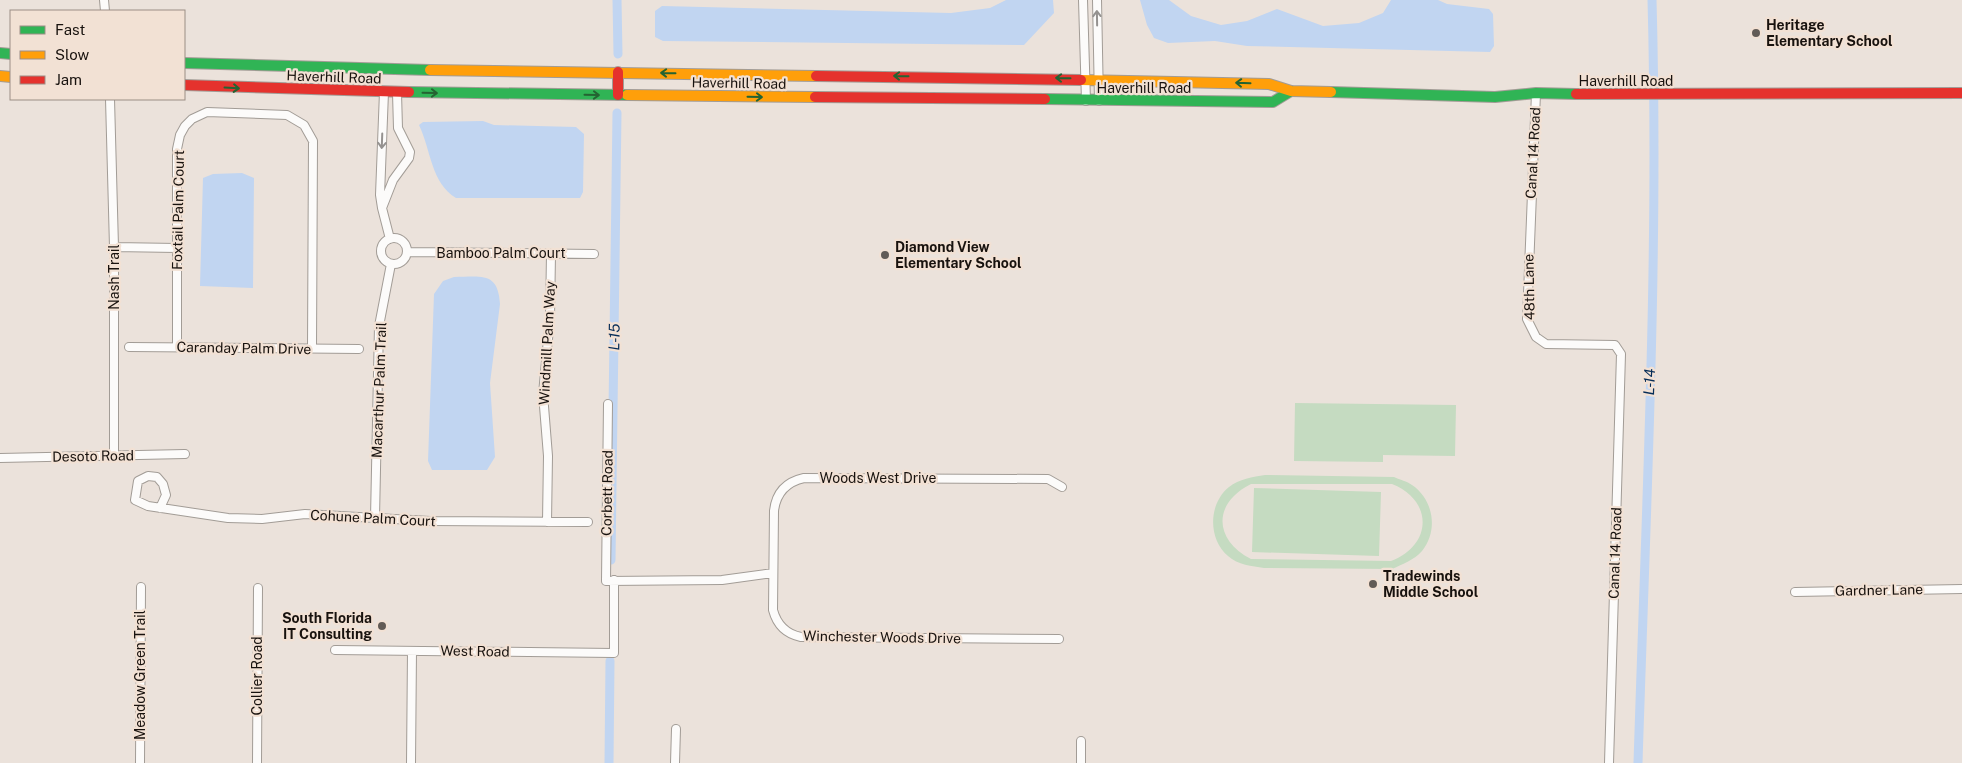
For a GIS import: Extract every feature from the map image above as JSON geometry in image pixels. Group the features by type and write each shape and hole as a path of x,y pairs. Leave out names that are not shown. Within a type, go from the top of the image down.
{"street":[{"path":"1083,0 1086,101"},
{"path":"1097,0 1099,101"},
{"name":"Haverhill Road","path":"185,63 375,70 1085,78 1269,84 1290,92 1495,97 1536,93 1633,95 1962,93"},
{"path":"618,72 618,95"},
{"name":"Haverhill Road","path":"185,85 384,92 1086,101 1273,102 1290,92"},
{"path":"384,92 380,196 390,239"},
{"path":"382,208 393,180 409,158 410,152 398,128 397,92"},
{"name":"Canal 14 Road","path":"1529,244 1536,93"},
{"name":"Nash Trail","path":"110,100 114,247 114,456"},
{"name":"Foxtail Palm Court","path":"177,347 177,149 180,135 192,119 207,112 287,116 304,125 313,141 312,348"},
{"path":"390,239 402,241 407,252 402,262 391,264 383,259 381,250 390,239"},
{"name":"48th Lane","path":"1529,244 1526,320 1536,337 1546,344 1615,345"},
{"path":"114,247 177,248"},
{"name":"Bamboo Palm Court","path":"407,252 594,254"},
{"name":"Windmill Palm Way","path":"547,522 548,456 543,394 550,317 550,254"},
{"name":"Macarthur Palm Trail","path":"375,518 379,326 391,264"},
{"name":"Canal 14 Road","path":"1609,763 1621,354 1615,345"},
{"name":"Caranday Palm Drive","path":"129,347 359,349"},
{"name":"Corbett Road","path":"608,404 610,581 614,653"},
{"name":"Desoto Road","path":"0,458 185,454"},
{"name":"Cohune Palm Court","path":"160,508 166,495 163,484 157,476 148,476 138,480 135,500 148,506 160,508 228,518 262,519 305,514 430,521 588,522"},
{"name":"Woods West Drive","path":"773,573 774,504 782,488 798,479 1048,479 1062,487"},
{"path":"610,581 722,580 773,573"},
{"name":"Winchester Woods Drive","path":"773,573 774,616 785,630 801,637 1059,639"},
{"name":"Meadow Green Trail","path":"140,587 140,763"},
{"name":"Collier Road","path":"257,763 258,588"},
{"name":"Gardner Lane","path":"1795,592 1962,588"},
{"name":"West Road","path":"335,650 614,653"},
{"path":"411,763 412,650"},
{"path":"675,763 676,729"},
{"path":"1081,741 1081,763"}],"green space":[{"path":"1295,403 1456,405 1455,456 1383,455 1383,462 1294,461"},
{"path":"1265,475 1394,477 1412,485 1425,498 1431,515 1431,534 1422,551 1415,557 1392,569 1264,568 1241,563 1232,559 1221,549 1214,531 1214,512 1222,494 1233,484","holes":["1251,484 1392,484 1405,491 1415,501 1421,511 1423,522 1421,534 1415,544 1405,554 1391,561 1251,559 1230,542 1224,531 1222,521 1224,511 1230,501"]},
{"path":"1254,488 1381,492 1379,556 1252,552"}],"water":[{"path":"1006,0 1053,0 1054,13 1024,45 663,41 655,37 655,11 662,6 951,13 990,8"},
{"path":"1140,0 1169,0 1191,16 1221,25 1247,21 1277,9 1323,26 1359,23 1383,13 1391,0 1438,0 1447,4 1489,9 1493,14 1494,46 1490,52 1247,46 1215,41 1168,43 1154,38 1147,25"},
{"path":"483,121 494,125 576,127 584,134 583,192 580,198 456,198 448,192 436,175 419,125 423,122"},
{"path":"242,173 254,178 253,288 200,286 203,178 213,174"},
{"path":"454,277 486,278 492,281 499,293 500,304 490,383 495,457 487,470 432,470 428,461 434,294 443,281"}],"waterway":[{"name":"L-15","path":"617,0 618,54"},
{"name":"L-14","path":"1638,763 1653,286 1654,95 1652,0"},
{"name":"L-15","path":"611,560 617,113"},
{"name":"L-15","path":"609,763 610,661"}],"traffic: fast":[{"path":"0,53 10,54"},
{"path":"185,63 430,70"},
{"path":"1045,99 1273,102 1291,91"},
{"path":"409,92 627,95"},
{"path":"1331,92 1495,97 1536,93 1576,94"}],"traffic: slow":[{"path":"430,70 816,76"},
{"path":"0,76 10,77"},
{"path":"1081,80 1269,84 1291,91 1331,92"},
{"path":"627,95 815,97"}],"traffic: jam":[{"path":"618,72 618,95"},
{"path":"816,76 1081,80"},
{"path":"185,85 409,92"},
{"path":"1576,94 1962,93"},
{"path":"815,97 1045,99"}],"place":[{"name":"Heritage Elementary School","path":"1756,33"},
{"name":"Diamond View Elementary School","path":"885,255"},
{"name":"Tradewinds Middle School","path":"1373,584"},
{"name":"South Florida IT Consulting","path":"382,626"}]}
